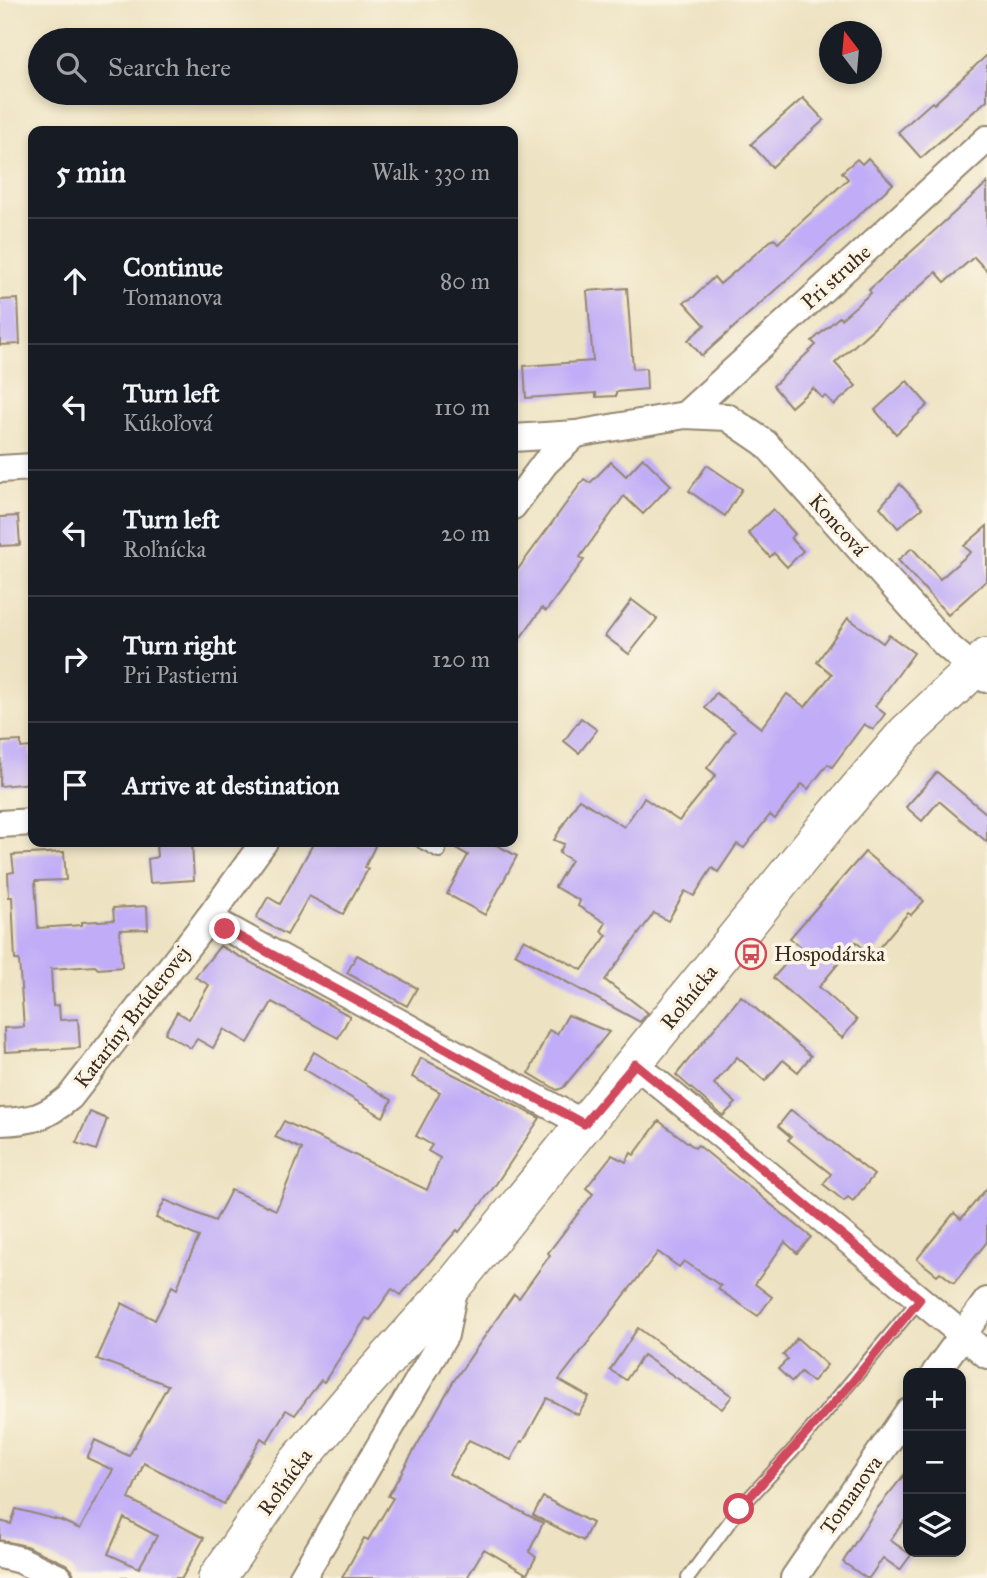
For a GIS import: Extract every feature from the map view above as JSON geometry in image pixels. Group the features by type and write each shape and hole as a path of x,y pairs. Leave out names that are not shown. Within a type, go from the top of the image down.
{"street":[{"name":"Pri struhe","path":"685,415 987,139"},
{"path":"518,438 576,434 685,415"},
{"name":"Koncová","path":"685,415 727,417 765,443 945,644 983,669"},
{"path":"518,499 545,463 576,434"},
{"path":"0,469 28,467"},
{"name":"Roľnícka","path":"218,1578 294,1466 456,1282 828,824 906,733 983,669"},
{"path":"0,824 28,822"},
{"name":"Kataríny Brúderovej","path":"0,1122 21,1121 49,1114 70,1097 209,918 260,847"},
{"path":"209,918 584,1124"},
{"path":"635,1064 987,1355"},
{"name":"Roľnícka","path":"302,1578 445,1335 456,1282"},
{"path":"938,1368 987,1301"},
{"path":"359,1390 377,1387 388,1391 393,1396 398,1415"},
{"name":"Tomanova","path":"808,1573 903,1420"},
{"path":"0,1555 20,1560 59,1578"}],"lane":[{"path":"431,847 439,851"},
{"path":"688,1578 739,1509 807,1435 920,1299"}],"building":[{"path":"987,55 987,100 921,158 898,132 932,102 934,104"},
{"path":"803,98 824,120 772,167 751,144"},
{"path":"868,158 893,184 702,356 688,340 705,325 684,302 694,297 714,277 720,284 774,238 778,243 848,179 842,172 857,159 862,164"},
{"path":"987,183 987,271 974,257 945,282 936,272 835,363 856,386 834,405 826,396 822,398 813,388 791,407 773,386 816,345 812,341 871,293 869,290"},
{"path":"627,288 633,369 646,368 647,389 616,392 616,396 596,397 596,393 526,398 524,366 593,361 587,291"},
{"path":"18,299 20,344 0,345 0,300"},
{"path":"907,381 928,405 896,434 875,410"},
{"path":"643,458 671,485 643,514 624,496 580,557 584,560 546,611 542,608 518,641 518,569 584,479 590,483 611,462 626,476"},
{"path":"707,465 742,489 725,516 689,491"},
{"path":"900,484 922,508 898,528 880,507"},
{"path":"773,509 795,534 791,538 803,551 787,567 774,553 770,557 748,533"},
{"path":"18,516 20,545 0,546 0,517"},
{"path":"987,526 987,580 948,615 898,560 912,548 940,579 971,552 964,546"},
{"path":"632,600 657,619 629,654 605,636"},
{"path":"848,618 883,643 889,635 914,653 875,706 885,714 873,730 864,724 832,767 828,764 808,789 802,784 775,819 770,815 744,848 737,844 718,872 712,868 694,896 685,891 668,921 654,913 605,980 648,1013 640,1022 515,954 524,939 582,970 607,935 601,931 606,923 578,906 580,901 555,887 571,860 559,853 564,844 554,840 579,799 624,827 644,798 679,821 716,775 707,768 735,731 705,708 716,693 761,728 787,694 805,707 832,674 817,662"},
{"path":"581,718 597,730 579,753 564,741"},
{"path":"21,741 21,748 28,747 28,783 0,786 1,742"},
{"path":"937,772 987,814 987,842 939,801 922,821 906,807"},
{"path":"156,847 192,847 194,880 150,883 148,859 157,857"},
{"path":"311,847 375,847 365,867 368,869 343,914 309,896 287,935 256,918 268,897 280,904"},
{"path":"453,847 500,847 517,856 485,915 447,894 468,855"},
{"path":"64,852 66,880 35,881 38,928 114,920 113,908 147,906 148,929 120,930 122,967 51,969 53,1006 59,1005 60,1020 78,1019 80,1048 5,1052 4,1028 24,1027 19,960 15,960 12,897 9,897 8,873 14,872 12,855"},
{"path":"865,852 924,901 911,915 908,913 872,956 856,942 819,987 857,1020 842,1038 773,978 797,951 799,946 790,938"},
{"path":"220,946 350,1016 338,1038 272,1002 248,1043 224,1029 213,1048 197,1039 191,1048 165,1033 177,1012 189,1019 209,985 195,977"},
{"path":"357,955 417,988 407,1006 347,973"},
{"path":"741,996 811,1056 798,1072 783,1060 765,1081 737,1057 714,1084 736,1103 723,1116 676,1075"},
{"path":"568,1015 609,1032 563,1088 557,1090 529,1073 549,1030 557,1034"},
{"path":"314,1052 392,1100 383,1117 304,1069"},
{"path":"421,1058 540,1118 494,1187 459,1232 457,1230 401,1295 392,1289 370,1320 366,1318 324,1382 321,1380 295,1415 286,1410 267,1442 261,1438 224,1504 144,1463 129,1499 204,1538 182,1578 75,1578 66,1564 26,1546 0,1540 0,1521 11,1524 16,1509 62,1521 80,1529 113,1470 87,1458 95,1440 129,1456 168,1385 97,1359 122,1303 155,1320 172,1286 177,1289 199,1237 156,1218 165,1200 215,1221 231,1190 276,1210 302,1149 275,1137 284,1121 427,1190 440,1158 428,1151 432,1145 416,1136 440,1092 412,1077","holes":["124,1518 157,1536 139,1568 108,1554"]},
{"path":"791,1110 874,1175 853,1201 848,1197 844,1201 823,1184 831,1174 788,1140 791,1137 778,1126"},
{"path":"90,1112 107,1119 96,1150 76,1143"},
{"path":"659,1121 695,1148 698,1145 811,1237 797,1253 785,1242 755,1284 772,1297 758,1316 718,1289 721,1286 684,1261 679,1267 658,1252 559,1380 589,1397 578,1415 547,1398 511,1460 469,1440 449,1474 543,1523 529,1552 536,1557 527,1574 484,1549 467,1578 342,1578 364,1538 368,1540 393,1498 388,1496 453,1382 514,1294 519,1298 550,1255 548,1253 593,1194 586,1188 612,1155 626,1162 631,1153 634,1155"},
{"path":"987,1188 987,1242 954,1283 940,1272 937,1275 917,1259 954,1213 961,1219"},
{"path":"638,1328 732,1396 722,1409 643,1355 626,1380 610,1370"},
{"path":"797,1338 827,1365 812,1382 801,1372 792,1382 778,1369 788,1359 783,1355"},
{"path":"903,1476 903,1523 890,1540 903,1549 903,1557 910,1557 900,1570 883,1558 869,1578 866,1578 843,1562 875,1511"},
{"path":"543,1497 592,1523 583,1541 533,1515"}],"place":[{"name":"Hospodárska","path":"751,954"}],"route":[{"path":"225,929 584,1124 635,1064 920,1299 850,1385 739,1509"}]}
